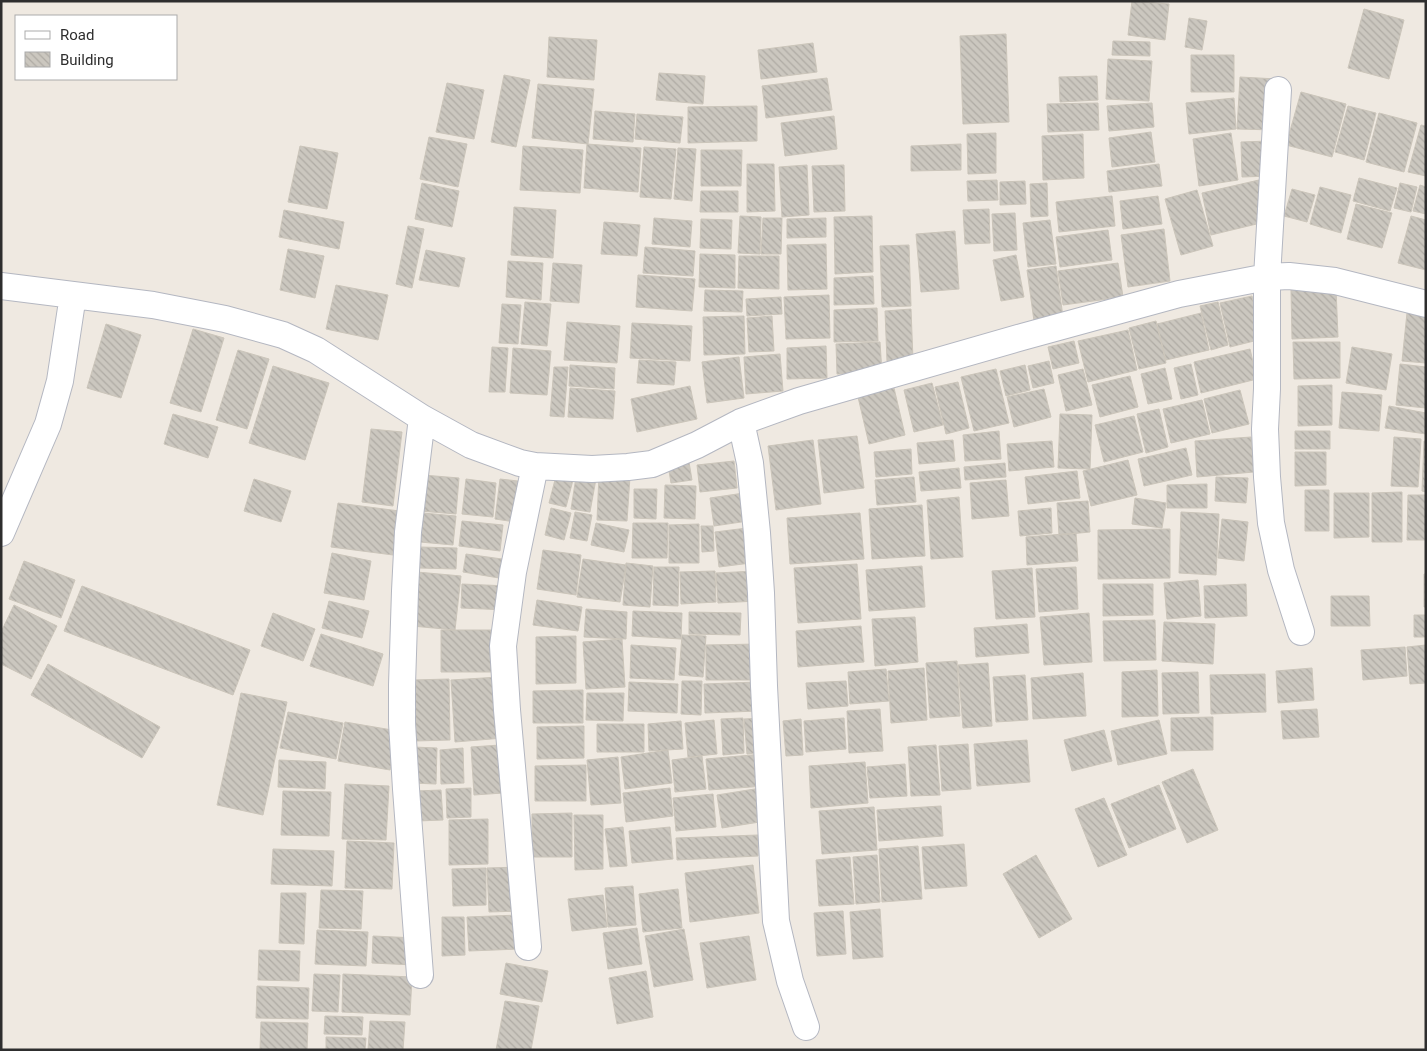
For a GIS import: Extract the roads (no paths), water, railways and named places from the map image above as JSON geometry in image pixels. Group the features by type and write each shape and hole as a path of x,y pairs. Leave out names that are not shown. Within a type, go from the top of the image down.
{"street":[{"path":"1278,90 1267,277 1265,429 1267,477 1271,523 1281,570 1301,632"},
{"path":"1,286 154,305 216,317 283,335 316,350 422,418 471,445 520,463 535,466 592,469 652,464 697,446 741,422 799,401 1179,294 1267,277 1289,276 1335,281 1426,304"},
{"path":"1,533 48,424 60,381 73,295"},
{"path":"420,975 406,789 402,685 404,592 408,532 422,418"},
{"path":"741,422 750,462 759,563 776,921 790,981 806,1027"},
{"path":"528,947 503,646 513,572 535,466"}]}
